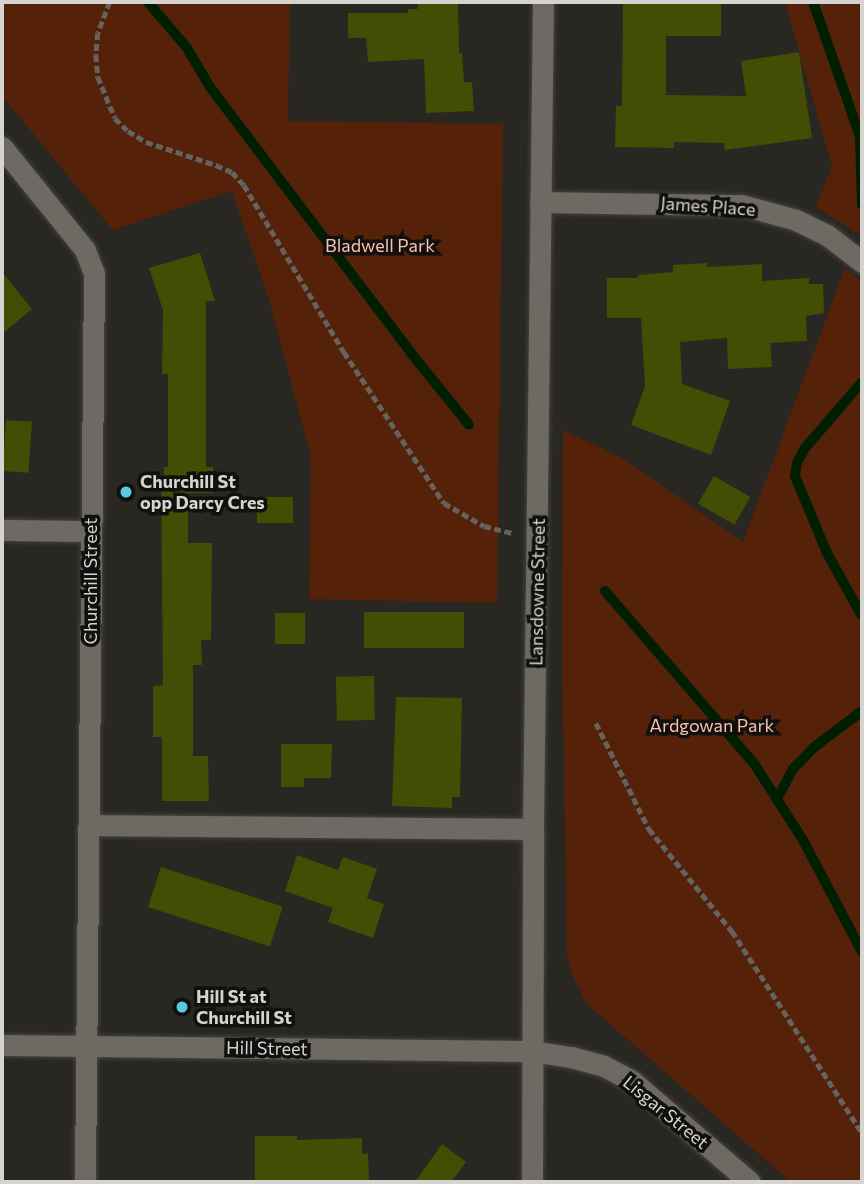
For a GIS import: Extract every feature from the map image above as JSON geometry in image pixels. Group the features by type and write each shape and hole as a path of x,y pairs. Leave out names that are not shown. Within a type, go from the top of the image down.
{"street":[{"name":"Lansdowne Street","path":"532,1182 542,2"},
{"name":"Churchill Street","path":"2,147 85,250 94,273 85,1182"},
{"name":"James Place","path":"540,202 742,205 796,220 827,235 862,262"},
{"path":"2,530 90,531"},
{"path":"89,825 533,829"},
{"name":"Hill Street","path":"2,1045 532,1051"},
{"name":"Lisgar Street","path":"532,1051 588,1061 617,1072 666,1109 750,1182"}],"path":[{"path":"110,2 98,33 96,55 98,78 115,118 145,142 232,172 258,204 344,352 444,503 461,516 484,526 539,536"},
{"path":"596,723 649,830 732,931 862,1133"}],"green space":[{"name":"Bladwell Park","path":"2,2 290,2 288,121 503,124 497,603 309,599 311,457 270,303 232,191 113,230 2,96"},
{"path":"785,2 857,2 862,17 862,236 816,207 832,166"},
{"name":"Ardgowan Park","path":"845,268 862,283 862,1182 791,1182 586,1003 571,972 567,955 562,662 563,430 622,458 743,542"}],"building":[{"path":"418,2 458,2 459,53 462,53 464,82 472,82 474,111 426,113 424,59 368,62 366,38 348,38 348,13 408,13 408,9 418,9"},
{"path":"623,2 721,2 721,36 666,36 666,95 746,96 741,61 799,52 812,138 725,150 724,143 674,142 674,148 615,147 616,106 622,106"},
{"path":"200,253 215,301 206,301 206,467 213,467 213,493 188,493 188,543 212,543 211,640 201,640 202,665 193,665 193,756 208,756 209,801 162,801 162,737 153,737 153,686 163,685 161,477 164,477 164,467 168,467 168,374 162,374 163,310 149,268"},
{"path":"707,263 707,267 762,264 762,281 809,278 809,284 823,284 824,313 806,316 807,341 770,343 772,367 728,369 727,338 680,342 682,384 730,401 711,455 631,425 645,386 641,318 607,318 607,278 638,278 638,275 673,272 673,265"},
{"path":"2,272 32,309 2,334"},
{"path":"6,420 32,422 28,473 2,471"},
{"path":"714,476 750,497 734,525 698,504"},
{"path":"257,497 293,497 293,523 257,523"},
{"path":"364,612 464,612 464,648 364,648"},
{"path":"275,613 305,613 305,644 275,644"},
{"path":"374,676 375,720 337,721 336,677"},
{"path":"396,697 462,698 460,797 452,797 452,808 392,806"},
{"path":"281,744 332,744 331,778 304,778 304,787 281,787"},
{"path":"297,855 338,870 343,857 377,869 367,898 384,904 373,938 328,922 333,908 285,891"},
{"path":"161,867 283,907 270,946 148,907"},
{"path":"255,1136 297,1136 297,1140 362,1138 362,1154 368,1153 369,1182 255,1182"},
{"path":"442,1144 466,1162 451,1182 415,1182"}],"waterway":[{"path":"148,2 187,48 210,87 411,353 469,425"},
{"path":"813,2 860,136 862,205"},
{"path":"862,382 805,448 797,463 795,476 826,551 862,616"},
{"path":"605,591 755,765 803,840 862,952"},
{"path":"777,799 793,769 813,748 862,711"}],"place":[{"name":"Churchill St opp Darcy Cres","path":"126,492"},
{"name":"Hill St at Churchill St","path":"182,1007"}]}
